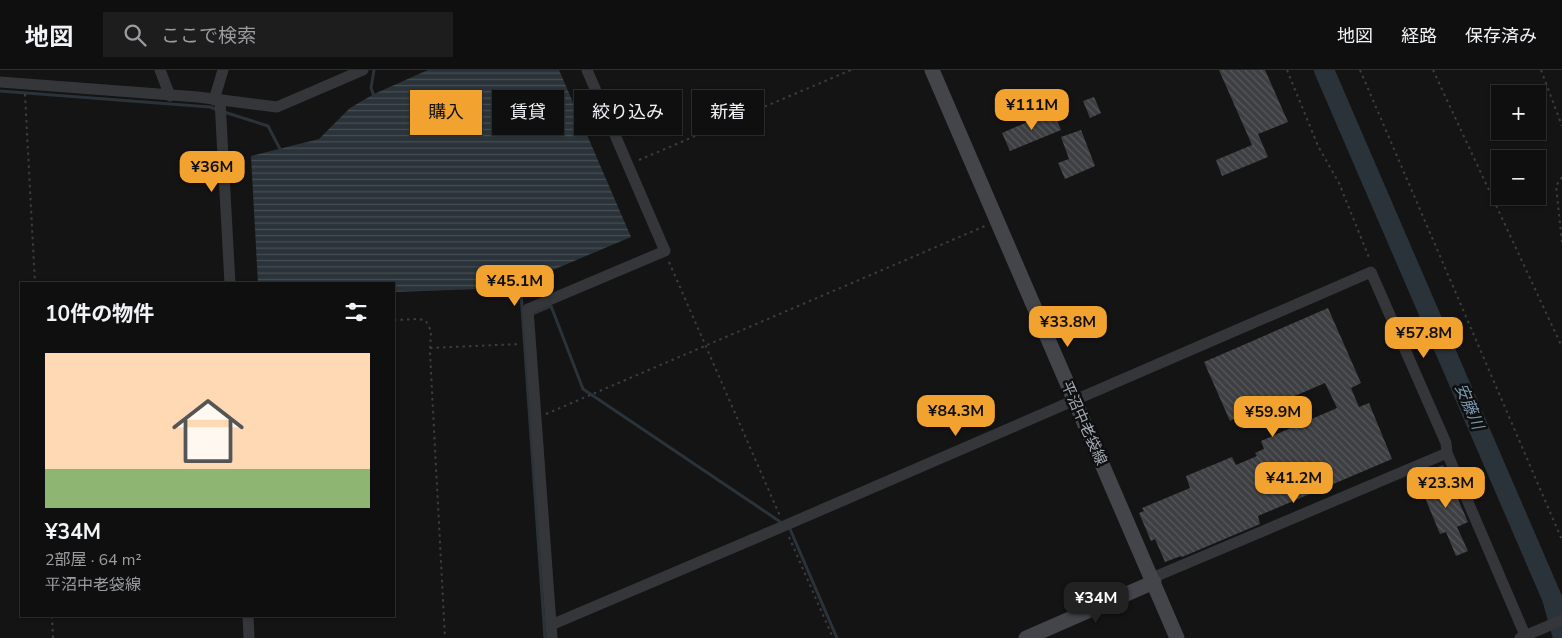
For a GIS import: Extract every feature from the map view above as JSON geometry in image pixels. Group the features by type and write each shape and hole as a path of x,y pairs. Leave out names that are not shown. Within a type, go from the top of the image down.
{"main road":[{"name":"平沼中老袋線","path":"932,70 1177,638"},
{"path":"1026,638 1153,580"}],"street":[{"path":"160,70 170,96"},
{"path":"223,70 217,101 230,282"},
{"path":"0,82 198,97 217,101 278,107 363,70"},
{"path":"552,638 528,309 665,251 587,70"},
{"path":"551,625 1371,272 1446,443 1447,454 1525,635 1562,620"},
{"path":"1153,580 1447,454"},
{"path":"248,617 249,638"}],"path":[{"path":"627,165 851,70"},
{"path":"1287,70 1318,146 1339,183 1370,262 1371,272"},
{"path":"1360,70 1562,540"},
{"path":"1433,70 1562,348"},
{"path":"1541,70 1562,126"},
{"path":"25,84 35,282"},
{"path":"1562,177 1556,186 1562,242"},
{"path":"536,419 997,221"},
{"path":"665,251 833,638"},
{"path":"395,320 419,319 426,321 430,331 445,638"},
{"path":"430,348 531,344"},
{"path":"52,617 53,638"}],"shaded area":[{"path":"428,70 559,70 574,105 574,135 587,135 631,237 510,288 395,292 395,282 258,282 251,156 319,139 350,108 374,94"}],"building":[{"path":"1219,70 1265,70 1288,122 1258,134 1268,157 1222,176 1216,160 1252,145"},
{"path":"1094,97 1101,113 1090,118 1083,101"},
{"path":"1053,111 1061,130 1010,151 1002,133"},
{"path":"1081,130 1095,166 1065,179 1058,163 1069,159 1061,137"},
{"path":"1328,308 1361,383 1351,388 1359,407 1369,403 1392,459 1258,516 1260,524 1182,557 1165,562 1155,539 1151,541 1139,513 1144,511 1142,508 1190,488 1186,476 1232,457 1236,465 1257,456 1255,453 1264,449 1261,441 1337,408 1325,383 1269,407 1272,414 1248,424 1245,417 1241,419 1240,416 1230,421 1204,362"},
{"path":"1443,465 1468,522 1457,527 1468,551 1456,556 1446,532 1440,534 1423,493 1435,488 1428,471"}],"waterway":[{"path":"374,70 371,88 374,96"},
{"name":"安藤川","path":"1324,70 1552,598 1562,634"},
{"path":"0,91 210,107 218,110"},
{"path":"224,112 268,126 281,151"},
{"path":"520,279 545,638"},
{"path":"532,314 551,306 583,389 782,523"},
{"path":"787,527 790,529 837,638"}]}
